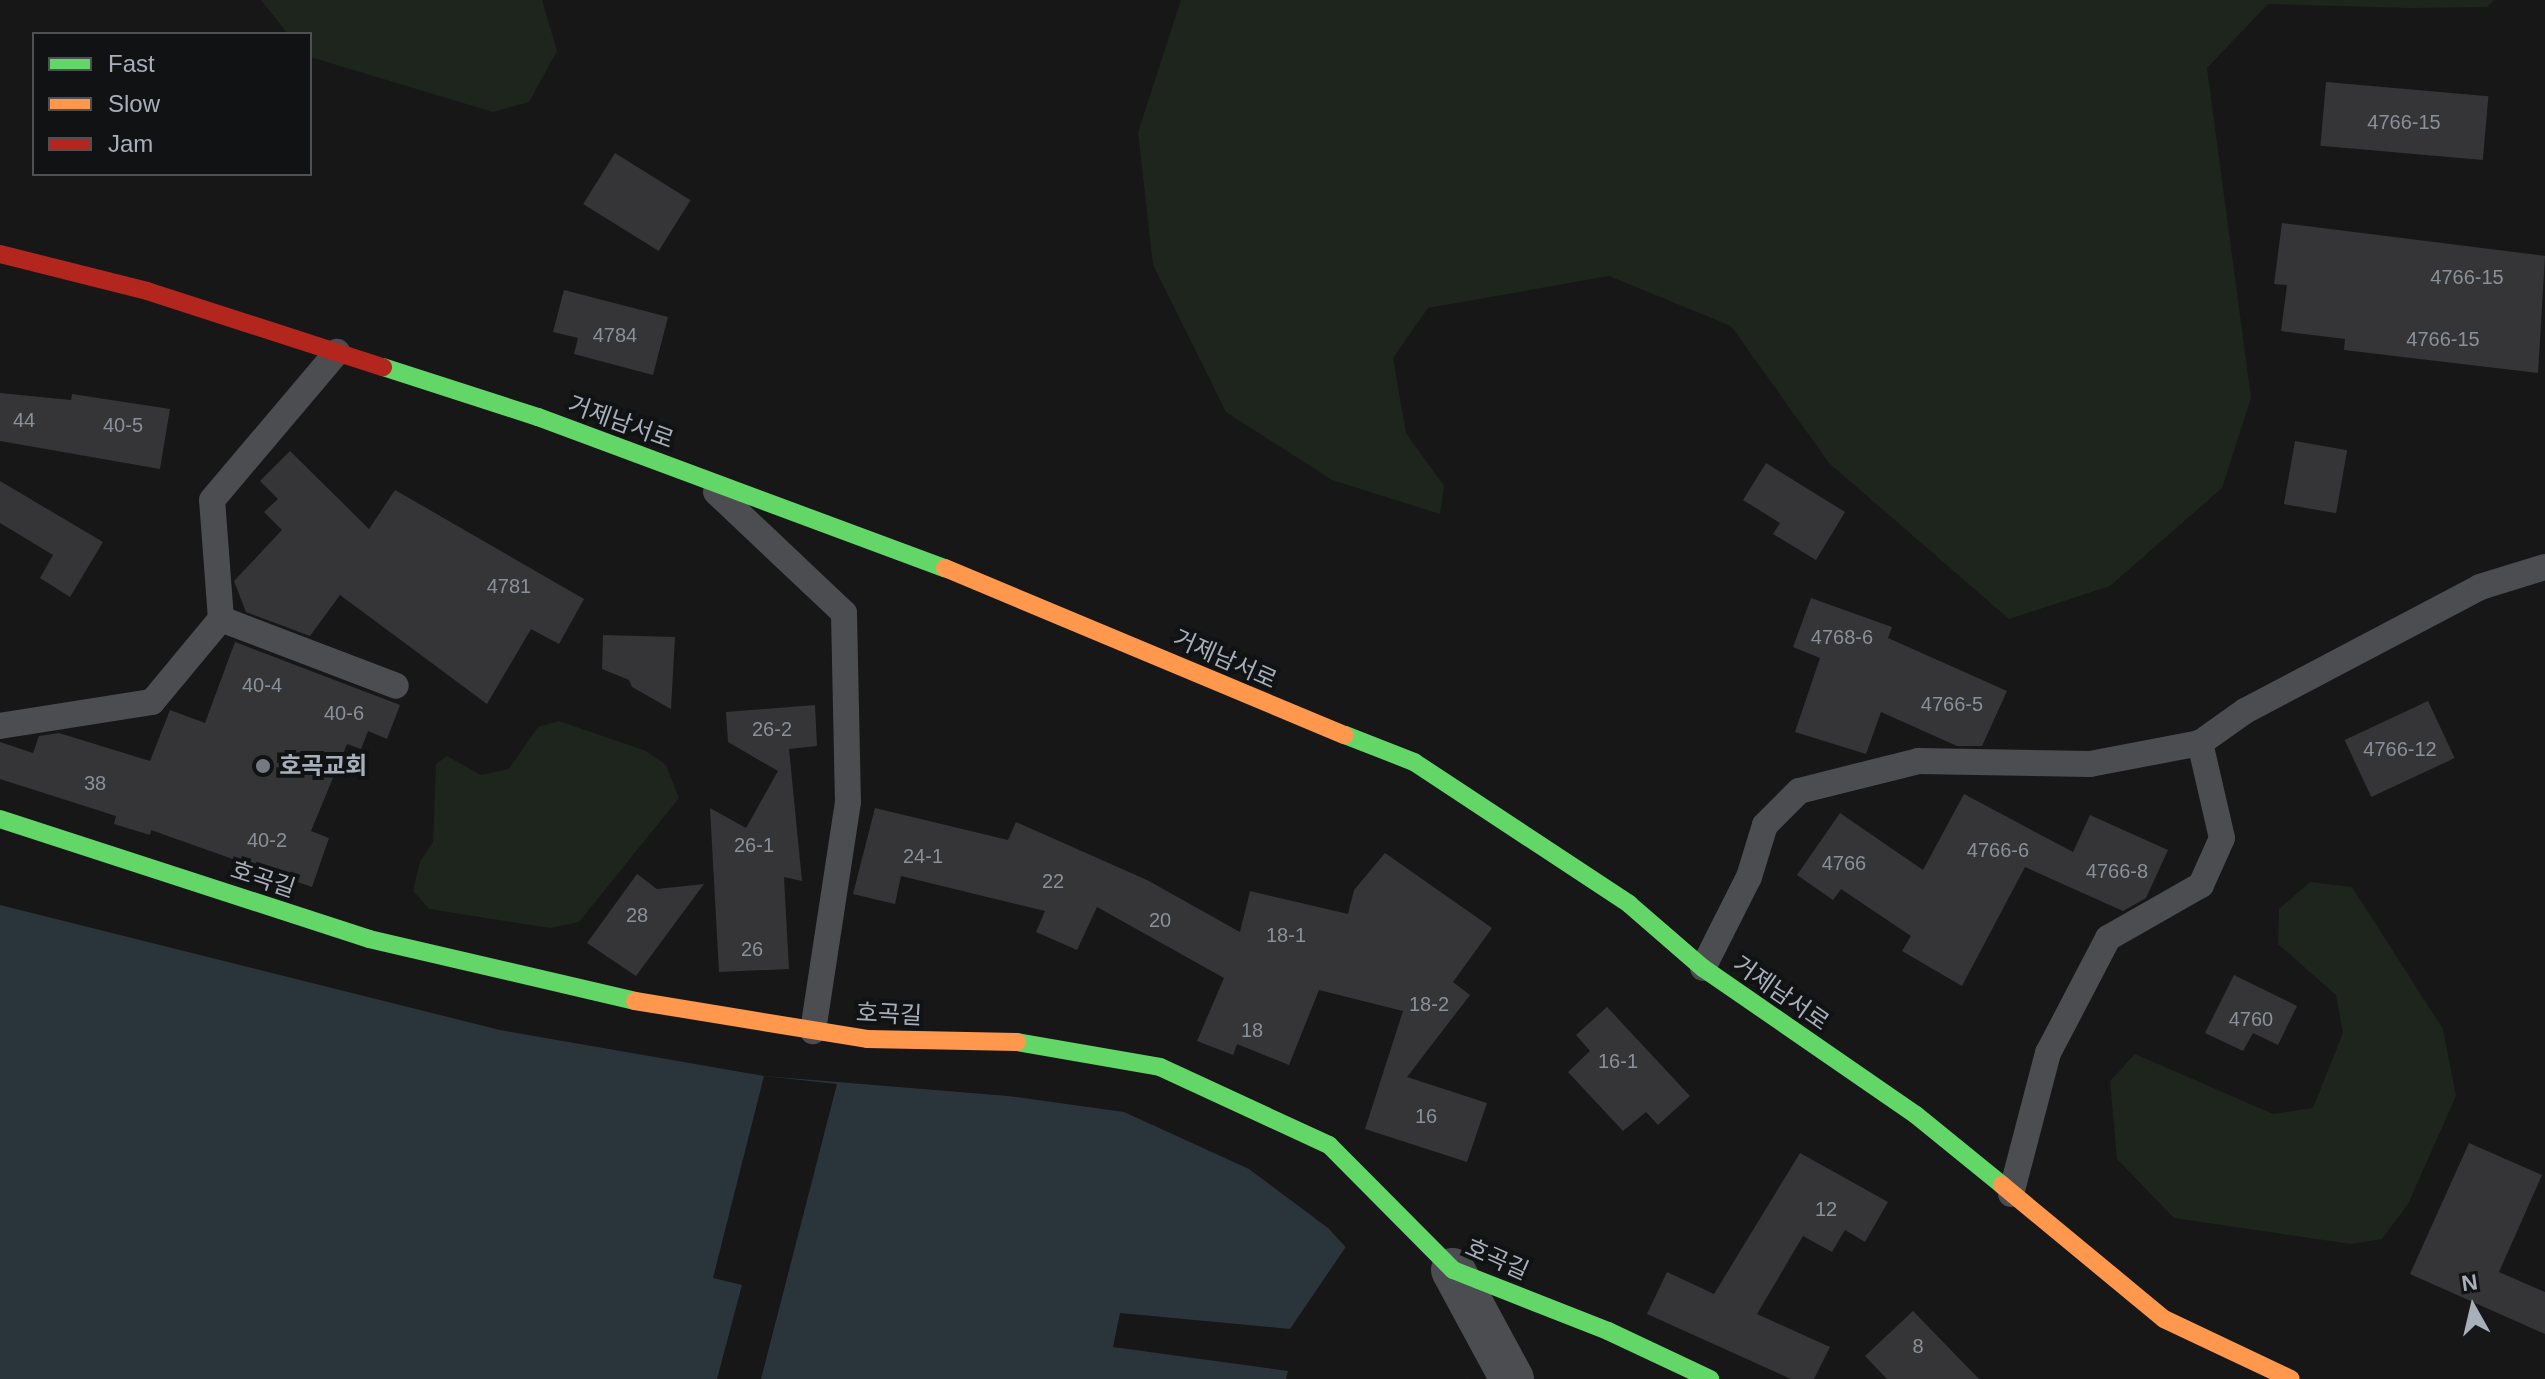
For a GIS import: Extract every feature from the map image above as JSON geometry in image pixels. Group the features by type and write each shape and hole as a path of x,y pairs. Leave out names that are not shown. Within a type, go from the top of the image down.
{"main road":[{"name":"거제남서로","path":"0,254 147,291 337,352 699,476 1020,596 1303,719 1414,762 1629,904 1703,968 1916,1115 2164,1319 2291,1379"},
{"name":"호곡길","path":"0,819 369,939 670,1009 867,1039 1014,1042 1160,1067 1329,1145 1453,1270 1608,1331 1710,1379"}],"street":[{"path":"1453,1270 1512,1379"}],"lane":[{"path":"0,726 152,702 221,619 212,500 337,352"},
{"path":"699,476 844,613 848,802 813,1031"},
{"path":"1703,968 1749,877 1765,825 1799,791 1918,761 2090,764 2200,743 2245,711 2480,587 2545,567"},
{"path":"221,619 396,686"},
{"path":"2011,1194 2048,1053 2108,938 2201,885 2222,838 2200,743"}],"shaded area":[{"path":"261,0 542,0 557,51 529,102 493,112 312,58 312,32 286,32"},
{"path":"1181,0 2494,0 2487,7 2268,4 2207,68 2251,398 2222,488 2110,586 2009,619 1829,463 1731,326 1609,276 1428,308 1393,358 1406,433 1444,486 1440,514 1332,480 1226,412 1153,265 1138,132"},
{"path":"559,721 646,751 666,765 679,798 579,922 550,928 429,909 413,891 420,861 433,842 436,764 447,756 481,775 509,769 538,727"},
{"path":"2310,882 2352,887 2443,1029 2456,1096 2408,1204 2382,1239 2351,1244 2174,1218 2117,1159 2110,1081 2135,1054 2273,1114 2313,1108 2343,1033 2336,995 2278,944 2279,909"},
{"path":"0,905 500,1030 764,1076 1008,1096 1124,1112 1249,1169 1328,1228 1468,1379 0,1379"}],"pier":[{"path":"764,1076 837,1084 761,1379 717,1379 742,1285 713,1278"},
{"path":"1347,1245 1468,1379 1286,1379 1288,1371 1113,1347 1120,1313 1290,1329"}],"building":[{"path":"2326,82 2488,96 2483,160 2320,146"},
{"path":"615,153 690,200 659,251 583,204"},
{"path":"2282,223 2545,256 2538,373 2344,350 2345,339 2281,331 2287,285 2274,284"},
{"path":"564,290 668,317 653,375 574,354 578,338 553,332"},
{"path":"0,393 71,400 72,394 170,409 160,469 0,441"},
{"path":"2295,441 2347,450 2336,513 2284,504"},
{"path":"290,451 369,529 395,490 584,599 559,644 531,629 487,704 340,595 310,636 246,612 234,581 282,530 264,512 278,499 260,481"},
{"path":"1766,463 1845,512 1816,560 1773,534 1780,523 1743,500"},
{"path":"0,481 103,542 70,597 40,578 53,555 0,523"},
{"path":"1811,598 1892,627 1888,638 2007,691 1982,746 1957,746 1881,712 1866,754 1795,732 1820,658 1793,647"},
{"path":"603,635 675,637 671,709 632,687 629,680 602,669"},
{"path":"235,642 400,705 387,739 368,731 361,749 347,744 311,831 329,838 312,887 151,830 150,835 114,824 116,816 0,779 0,742 33,753 39,736 59,733 150,761 170,710 205,723"},
{"path":"2428,701 2455,758 2371,797 2345,740"},
{"path":"815,705 817,746 789,749 802,881 784,877 789,969 719,972 710,808 746,828 778,771 728,742 726,712"},
{"path":"1964,794 2073,852 2090,815 2168,850 2146,898 2123,911 2025,867 1962,986 1902,951 1911,936 1841,889 1833,900 1797,875 1840,813 1923,870"},
{"path":"875,808 1008,840 1016,822 1147,880 1240,932 1250,891 1348,914 1354,890 1385,853 1492,928 1453,982 1470,995 1407,1077 1487,1103 1467,1162 1365,1129 1403,1011 1319,990 1289,1065 1237,1044 1233,1055 1197,1041 1224,978 1097,907 1077,950 1036,932 1045,911 901,876 895,904 853,894"},
{"path":"637,874 657,889 704,884 636,976 587,943"},
{"path":"2234,975 2297,1006 2278,1045 2253,1033 2243,1051 2205,1033"},
{"path":"1607,1007 1690,1096 1658,1125 1646,1112 1623,1131 1568,1072 1590,1051 1576,1035"},
{"path":"2469,1143 2542,1175 2499,1272 2545,1292 2545,1334 2410,1274"},
{"path":"1800,1153 1888,1202 1865,1242 1845,1230 1832,1252 1803,1236 1757,1314 1830,1347 1814,1379 1791,1379 1647,1314 1667,1272 1714,1294"},
{"path":"1913,1311 1979,1379 1887,1379 1865,1356"}],"traffic: fast":[{"path":"383,367 538,417 945,568"},
{"path":"1345,735 1414,762 1629,904 1703,968 1916,1115 2002,1185"},
{"path":"0,819 369,939 635,1001"},
{"path":"1017,1042 1160,1067 1329,1145 1453,1270 1608,1331 1710,1379"}],"traffic: slow":[{"path":"945,568 1345,735"},
{"path":"635,1001 867,1039 1017,1042"},
{"path":"2002,1185 2164,1319 2291,1379"}],"traffic: jam":[{"path":"0,254 147,291 383,367"}],"place":[{"name":"호곡교회","path":"263,766"}]}
